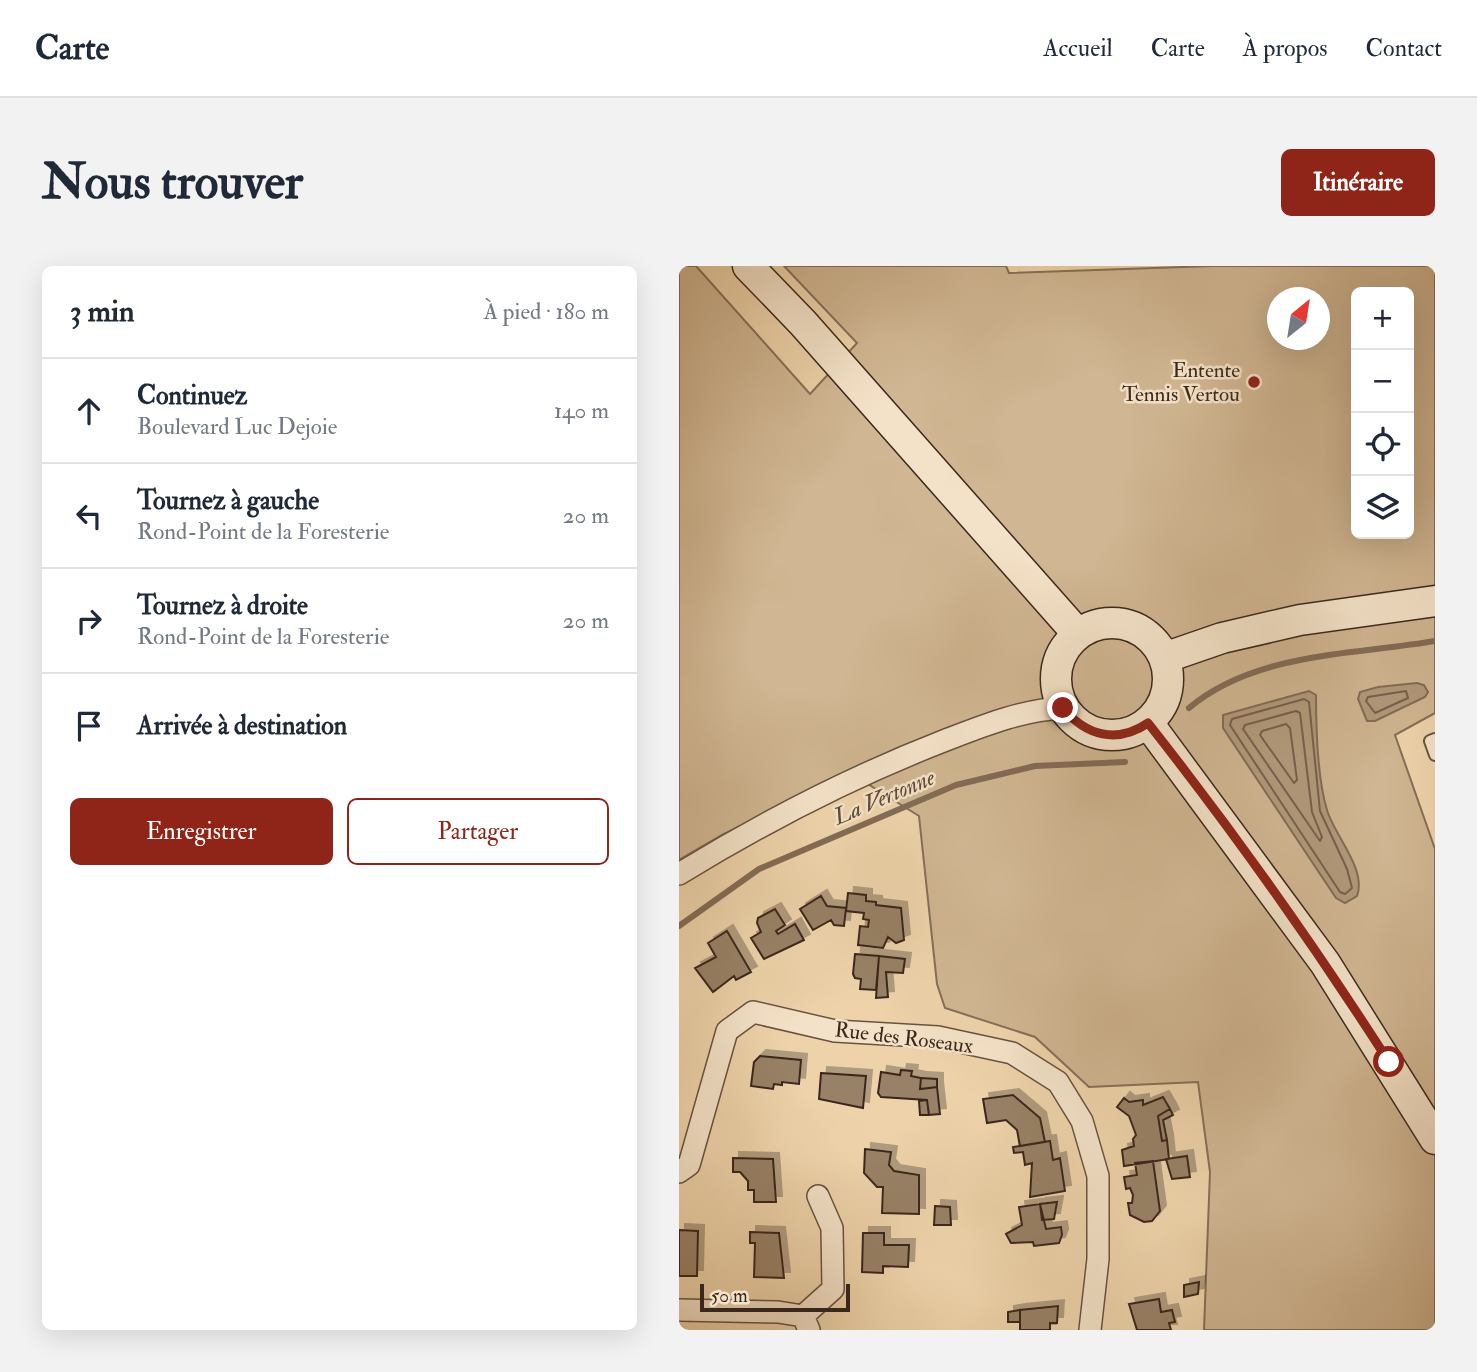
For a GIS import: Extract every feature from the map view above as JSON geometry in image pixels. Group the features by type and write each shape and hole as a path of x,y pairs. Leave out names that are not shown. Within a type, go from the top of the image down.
{"main road":[{"path":"748,266 803,323 1078,634"},
{"path":"1164,658 1222,638 1300,620 1435,601"},
{"path":"1125,624 1149,636 1164,658 1168,688 1163,703 1148,723 1128,733 1099,734 1073,720 1063,708 1056,685 1057,665 1064,650 1078,634 1093,626 1125,624"},
{"path":"1148,723 1325,963 1435,1139"}],"street":[{"path":"679,874 730,843 883,765 1035,709 1063,708"},
{"name":"Rue des Roseaux","path":"679,1172 689,1165 727,1031 753,1012 835,1031 938,1037 1011,1053 1058,1082 1082,1121 1098,1176 1098,1259 1090,1330"},
{"path":"679,1311 806,1323 833,1289 832,1228 818,1196"}],"lane":[{"path":"1435,739 1430,741 1435,755"}],"shaded area":[{"path":"679,266 696,266 810,394 857,343 784,266 1006,266 1009,273 1212,266 1435,266 1435,713 1395,735 1435,849 1435,1330 1204,1330 1210,1172 1198,1082 1089,1087 1035,1037 945,1008 937,984 919,816 850,773 722,835 679,860"}],"water":[{"path":"1417,683 1424,685 1428,692 1425,697 1375,721 1367,721 1358,699 1360,692 1378,687"},
{"path":"1309,691 1316,695 1319,768 1327,810 1358,875 1357,896 1345,903 1336,898 1223,728 1223,715"}],"building":[{"path":"848,893 866,895 866,901 876,902 876,905 901,908 904,940 896,943 888,937 883,948 858,945 860,926 868,927 869,920 863,919 864,913 846,911"},
{"path":"821,896 827,906 846,908 844,926 834,925 831,920 813,930 800,909"},
{"path":"775,909 785,925 776,931 778,934 795,924 804,940 764,959 751,938 761,932 758,918"},
{"path":"727,931 751,972 736,980 734,976 713,992 695,968 716,957 708,943"},
{"path":"855,954 879,956 876,990 860,989 861,979 855,978 853,974"},
{"path":"879,956 905,959 903,973 886,972 888,997 876,998"},
{"path":"760,1056 801,1060 799,1084 782,1082 782,1085 774,1084 773,1089 751,1086 754,1062"},
{"path":"901,1070 912,1071 911,1076 921,1078 920,1089 937,1087 940,1114 929,1115 927,1100 881,1097 878,1093 881,1072 900,1075"},
{"path":"821,1073 866,1076 863,1108 819,1099"},
{"path":"921,1078 937,1079 937,1087 920,1089"},
{"path":"1013,1095 1040,1118 1045,1142 1020,1146 1017,1130 1006,1120 987,1123 983,1099"},
{"path":"1163,1097 1170,1109 1158,1116 1162,1141 1167,1140 1169,1159 1124,1166 1122,1150 1134,1146 1133,1139 1136,1135 1129,1116 1117,1107 1124,1098 1129,1102 1143,1100 1143,1105"},
{"path":"927,1100 929,1115 920,1115 919,1101"},
{"path":"1170,1109 1173,1115 1163,1120 1167,1140 1162,1141 1158,1116"},
{"path":"1050,1141 1053,1160 1060,1158 1065,1191 1030,1197 1032,1163 1025,1165 1023,1152 1014,1153 1013,1147"},
{"path":"865,1149 891,1152 889,1165 894,1171 919,1175 919,1214 882,1213 883,1187 877,1187 864,1173"},
{"path":"1187,1156 1190,1177 1172,1179 1166,1159"},
{"path":"733,1158 773,1159 776,1202 754,1202 754,1190 748,1190 748,1181 740,1172 733,1172"},
{"path":"1153,1161 1160,1211 1152,1221 1144,1222 1130,1215 1128,1203 1132,1203 1133,1195 1130,1188 1126,1189 1124,1177 1137,1175 1135,1163"},
{"path":"1057,1202 1054,1219 1042,1220 1040,1204"},
{"path":"1040,1204 1046,1229 1061,1227 1059,1243 1034,1246 1033,1242 1011,1243 1006,1234 1022,1225 1019,1207"},
{"path":"935,1206 950,1207 951,1225 934,1225"},
{"path":"679,1230 698,1231 697,1276 679,1276"},
{"path":"750,1232 779,1233 784,1278 754,1277 755,1243 750,1243"},
{"path":"863,1233 884,1233 884,1245 909,1245 908,1267 883,1266 883,1273 862,1272"},
{"path":"1199,1282 1198,1294 1184,1297 1184,1285"},
{"path":"1159,1299 1161,1312 1172,1310 1175,1322 1169,1323 1171,1330 1137,1330 1129,1304"},
{"path":"1058,1306 1057,1323 1050,1323 1050,1330 1020,1330 1020,1310"},
{"path":"1020,1310 1020,1322 1008,1322 1008,1312"}],"waterway":[{"name":"La Vertonne","path":"1189,708 1215,690 1274,666 1435,641"},
{"name":"La Vertonne","path":"679,926 759,869 956,785 1035,766 1125,762"}],"place":[{"name":"Entente Tennis Vertou","path":"1254,382"}],"route":[{"path":"1063,708 1073,720 1099,734 1114,736 1128,733 1148,723 1254,863 1325,963 1389,1062"}]}
